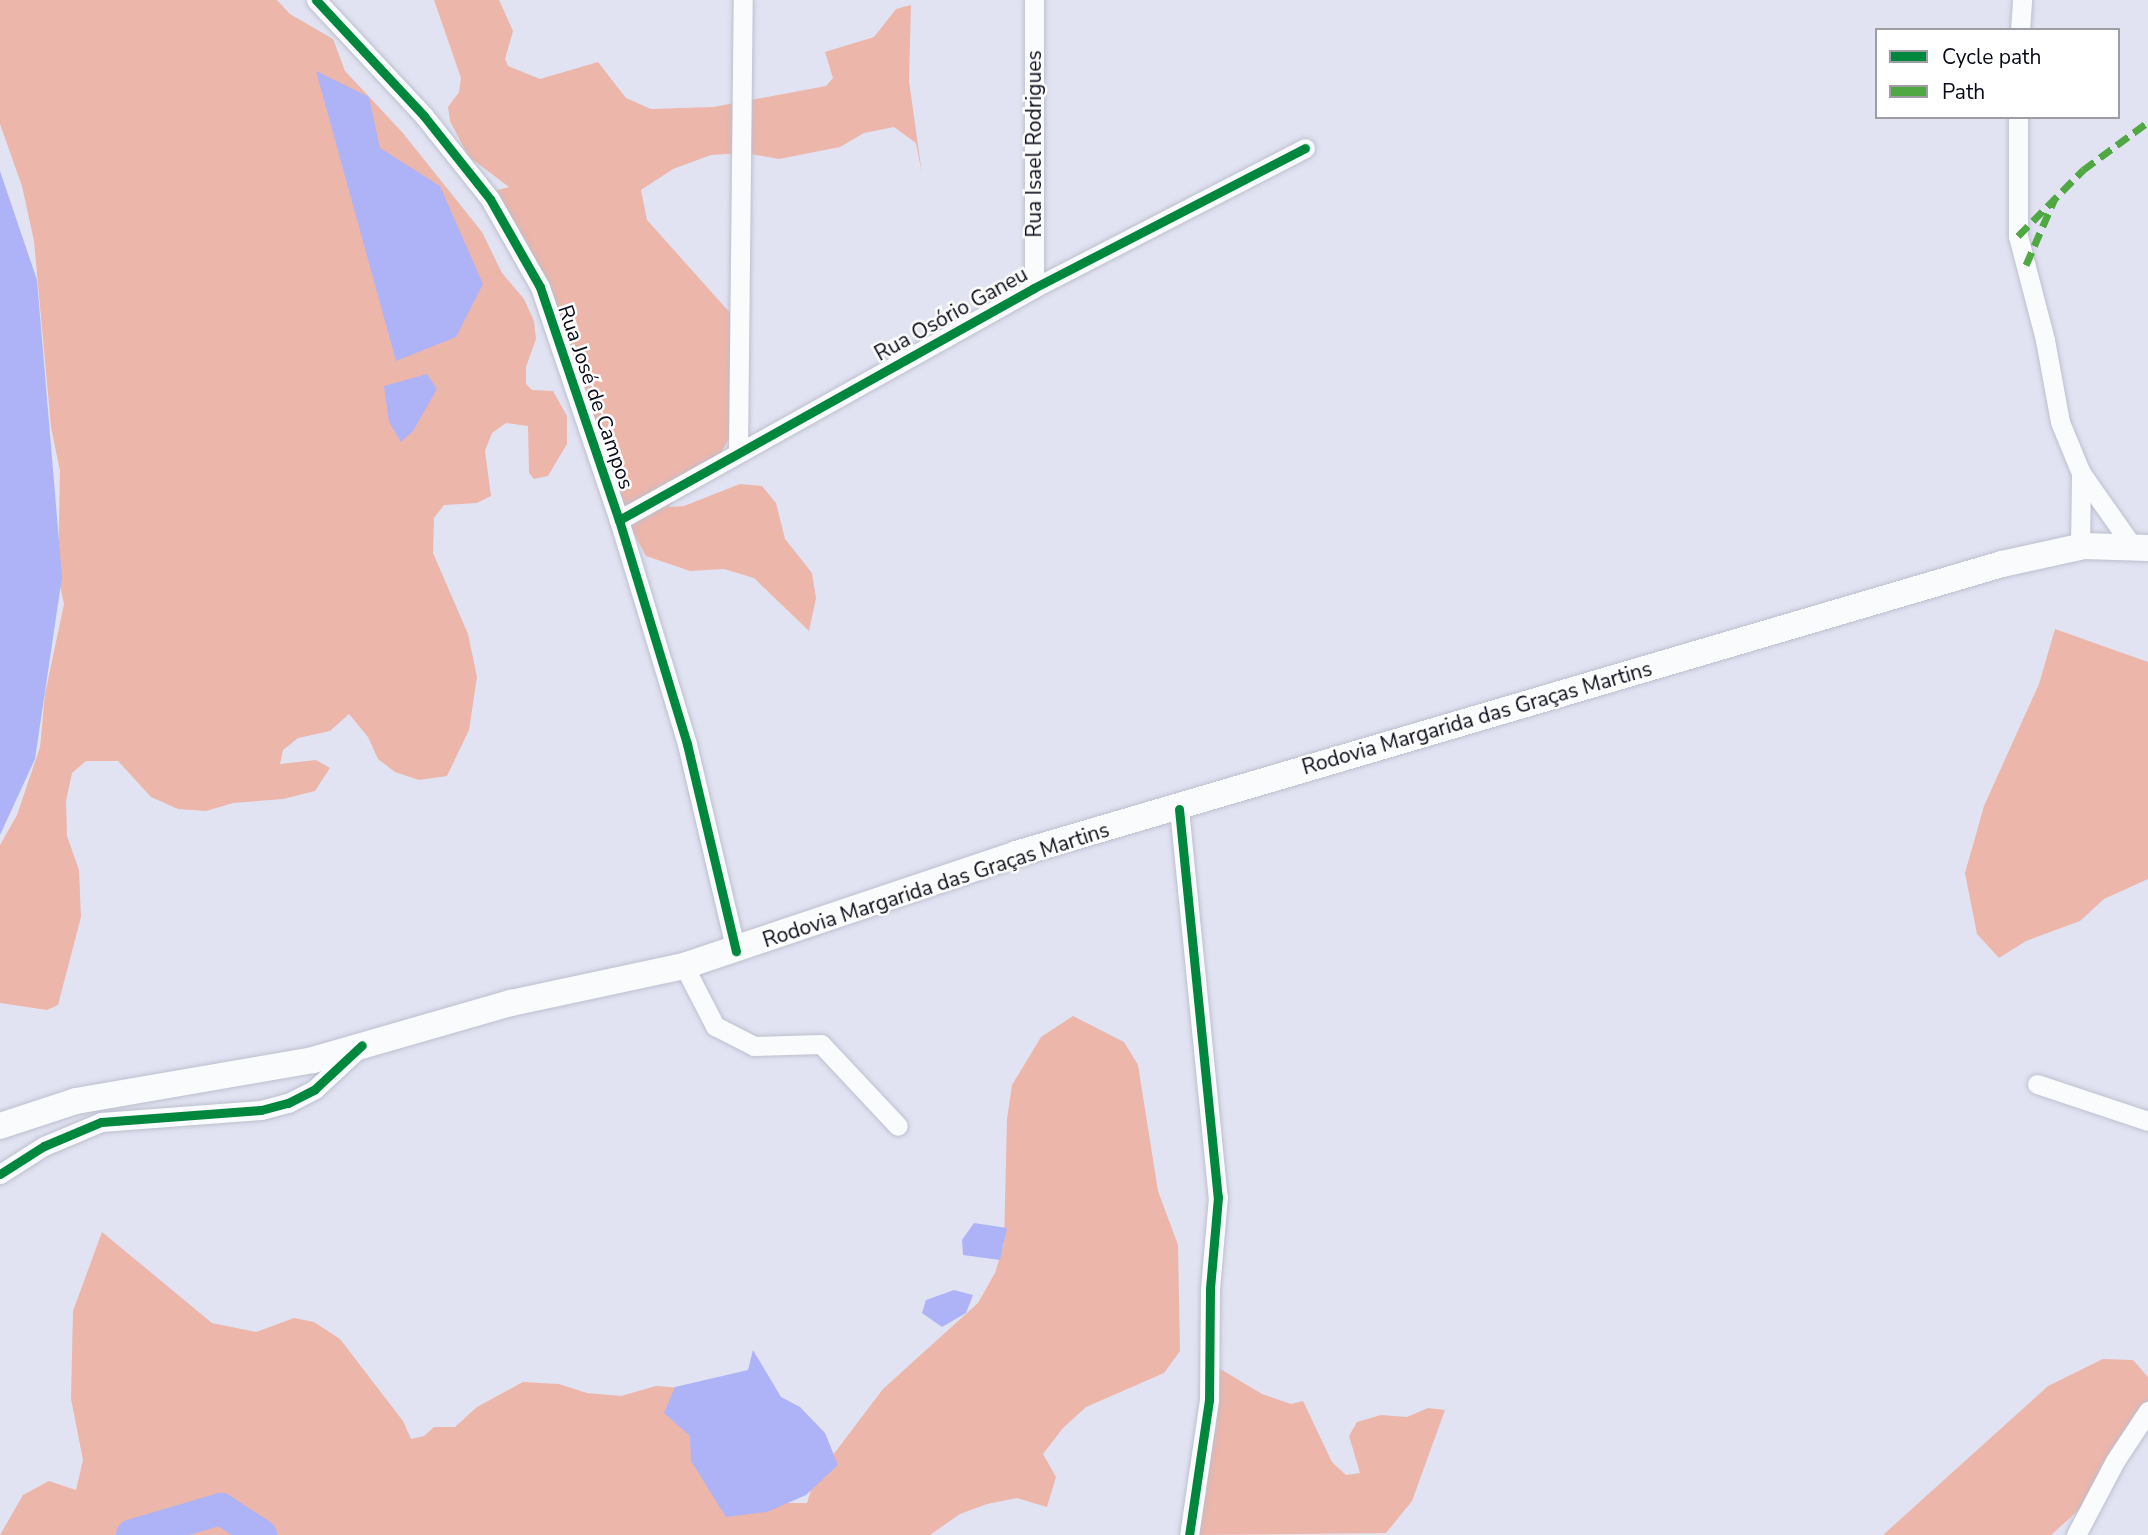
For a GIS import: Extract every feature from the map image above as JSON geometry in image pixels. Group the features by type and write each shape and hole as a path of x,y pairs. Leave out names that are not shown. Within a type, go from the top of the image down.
{"main road":[{"name":"Rodovia Margarida das Graças Martins","path":"0,1126 31,1113 120,1094 245,1074 362,1045 511,1003 684,966 736,951 1016,855 2002,564 2080,547 2141,548"}],"street":[{"name":"Rua José de Campos","path":"316,0 424,116 522,248 540,287 619,520 687,744 736,951"},
{"path":"738,452 743,0"},
{"name":"Rua Isael Rodrigues","path":"1034,0 1034,288"},
{"path":"2021,28 2022,0"},
{"path":"2018,119 2018,236 2045,340 2060,422 2081,474 2141,548"},
{"name":"Rua Osório Ganeu","path":"619,520 1034,288 1305,148"},
{"path":"2080,547 2081,474"},
{"path":"1179,808 1218,1197 1210,1289 1209,1400 1188,1535"},
{"path":"684,966 715,1026 754,1046 817,1043 826,1047 898,1126"},
{"path":"0,1174 60,1138 109,1121 261,1110 288,1103 321,1084 362,1045"},
{"path":"2037,1084 2148,1121"},
{"path":"2076,1535 2148,1411"}],"shaded area":[{"path":"0,0 277,0 290,14 333,39 345,71 402,132 482,232 502,273 524,299 534,321 536,339 526,367 526,384 532,390 553,391 567,416 567,444 548,476 534,479 529,473 528,426 506,423 492,433 485,451 491,496 477,503 444,505 434,518 433,553 468,634 477,677 469,730 447,776 419,780 395,772 378,759 368,737 349,714 330,731 298,738 283,750 280,764 316,760 330,768 315,791 283,799 233,803 206,811 178,809 151,797 118,761 86,761 72,773 66,801 67,836 79,870 81,917 58,1005 47,1010 0,1003 0,845 17,815 40,747 45,694 64,604 58,576 60,471 51,427 34,241 22,186 0,124"},
{"path":"434,0 499,0 513,31 505,59 508,66 540,79 598,62 626,98 651,109 713,107 826,86 833,78 825,52 874,37 896,9 911,5 909,81 922,174 916,143 894,127 864,133 840,147 779,159 745,153 711,155 673,169 641,190 647,220 732,315 732,433 717,460 668,507 684,506 740,484 762,486 776,503 785,539 812,573 816,598 809,631 754,578 724,569 690,571 646,556 612,494 553,328 487,193 509,187 468,156 450,121 448,107 459,92 461,78"},
{"path":"2055,629 2148,662 2148,879 2104,899 2080,921 2026,941 1999,958 1977,934 1965,873 1984,806 2039,684"},
{"path":"1073,1016 1124,1042 1138,1065 1158,1191 1178,1245 1180,1351 1164,1373 1086,1407 1063,1428 1043,1454 1056,1477 1047,1507 1017,1498 987,1504 960,1514 930,1535 0,1535 23,1495 49,1481 76,1490 83,1460 71,1399 73,1311 102,1232 212,1323 256,1332 294,1318 314,1322 340,1339 403,1421 411,1439 424,1436 434,1427 455,1427 477,1407 523,1382 559,1384 587,1393 621,1396 656,1386 683,1388 707,1382 716,1390 762,1503 807,1503 814,1480 883,1389 978,1303 995,1273 1004,1244 1007,1119 1012,1085 1041,1037"},
{"path":"2103,1359 2133,1360 2148,1377 2148,1420 2100,1491 2051,1535 1883,1535 2048,1386"},
{"path":"1217,1367 1262,1394 1291,1404 1303,1401 1332,1462 1346,1475 1360,1473 1349,1436 1357,1422 1381,1415 1407,1417 1428,1408 1445,1410 1412,1501 1386,1533 1197,1535"}],"water":[{"path":"316,71 369,97 380,148 440,186 483,284 456,337 396,361"},
{"path":"0,171 37,280 62,577 35,759 0,835"},
{"path":"427,374 437,389 413,431 401,442 389,422 384,386"},
{"path":"974,1223 1007,1228 1000,1260 963,1255 962,1240"},
{"path":"954,1290 973,1295 966,1313 942,1327 922,1313 926,1300"},
{"path":"753,1350 781,1397 800,1407 825,1433 838,1465 806,1495 767,1512 726,1517 691,1461 690,1436 664,1413 675,1387 748,1370"}],"waterway":[{"path":"132,1535 221,1509 261,1535"}],"marked path":[{"path":"2018,236 2083,170 2148,122"},
{"path":"2026,265 2055,198"}],"cycle path":[{"path":"316,0 424,116 490,199 540,287 619,520 687,744 736,951"},
{"path":"619,520 1034,288 1305,148"},
{"path":"1179,809 1218,1197 1210,1289 1209,1400 1189,1535"},
{"path":"0,1174 44,1146 101,1122 261,1110 288,1103 315,1089 362,1045"}]}
